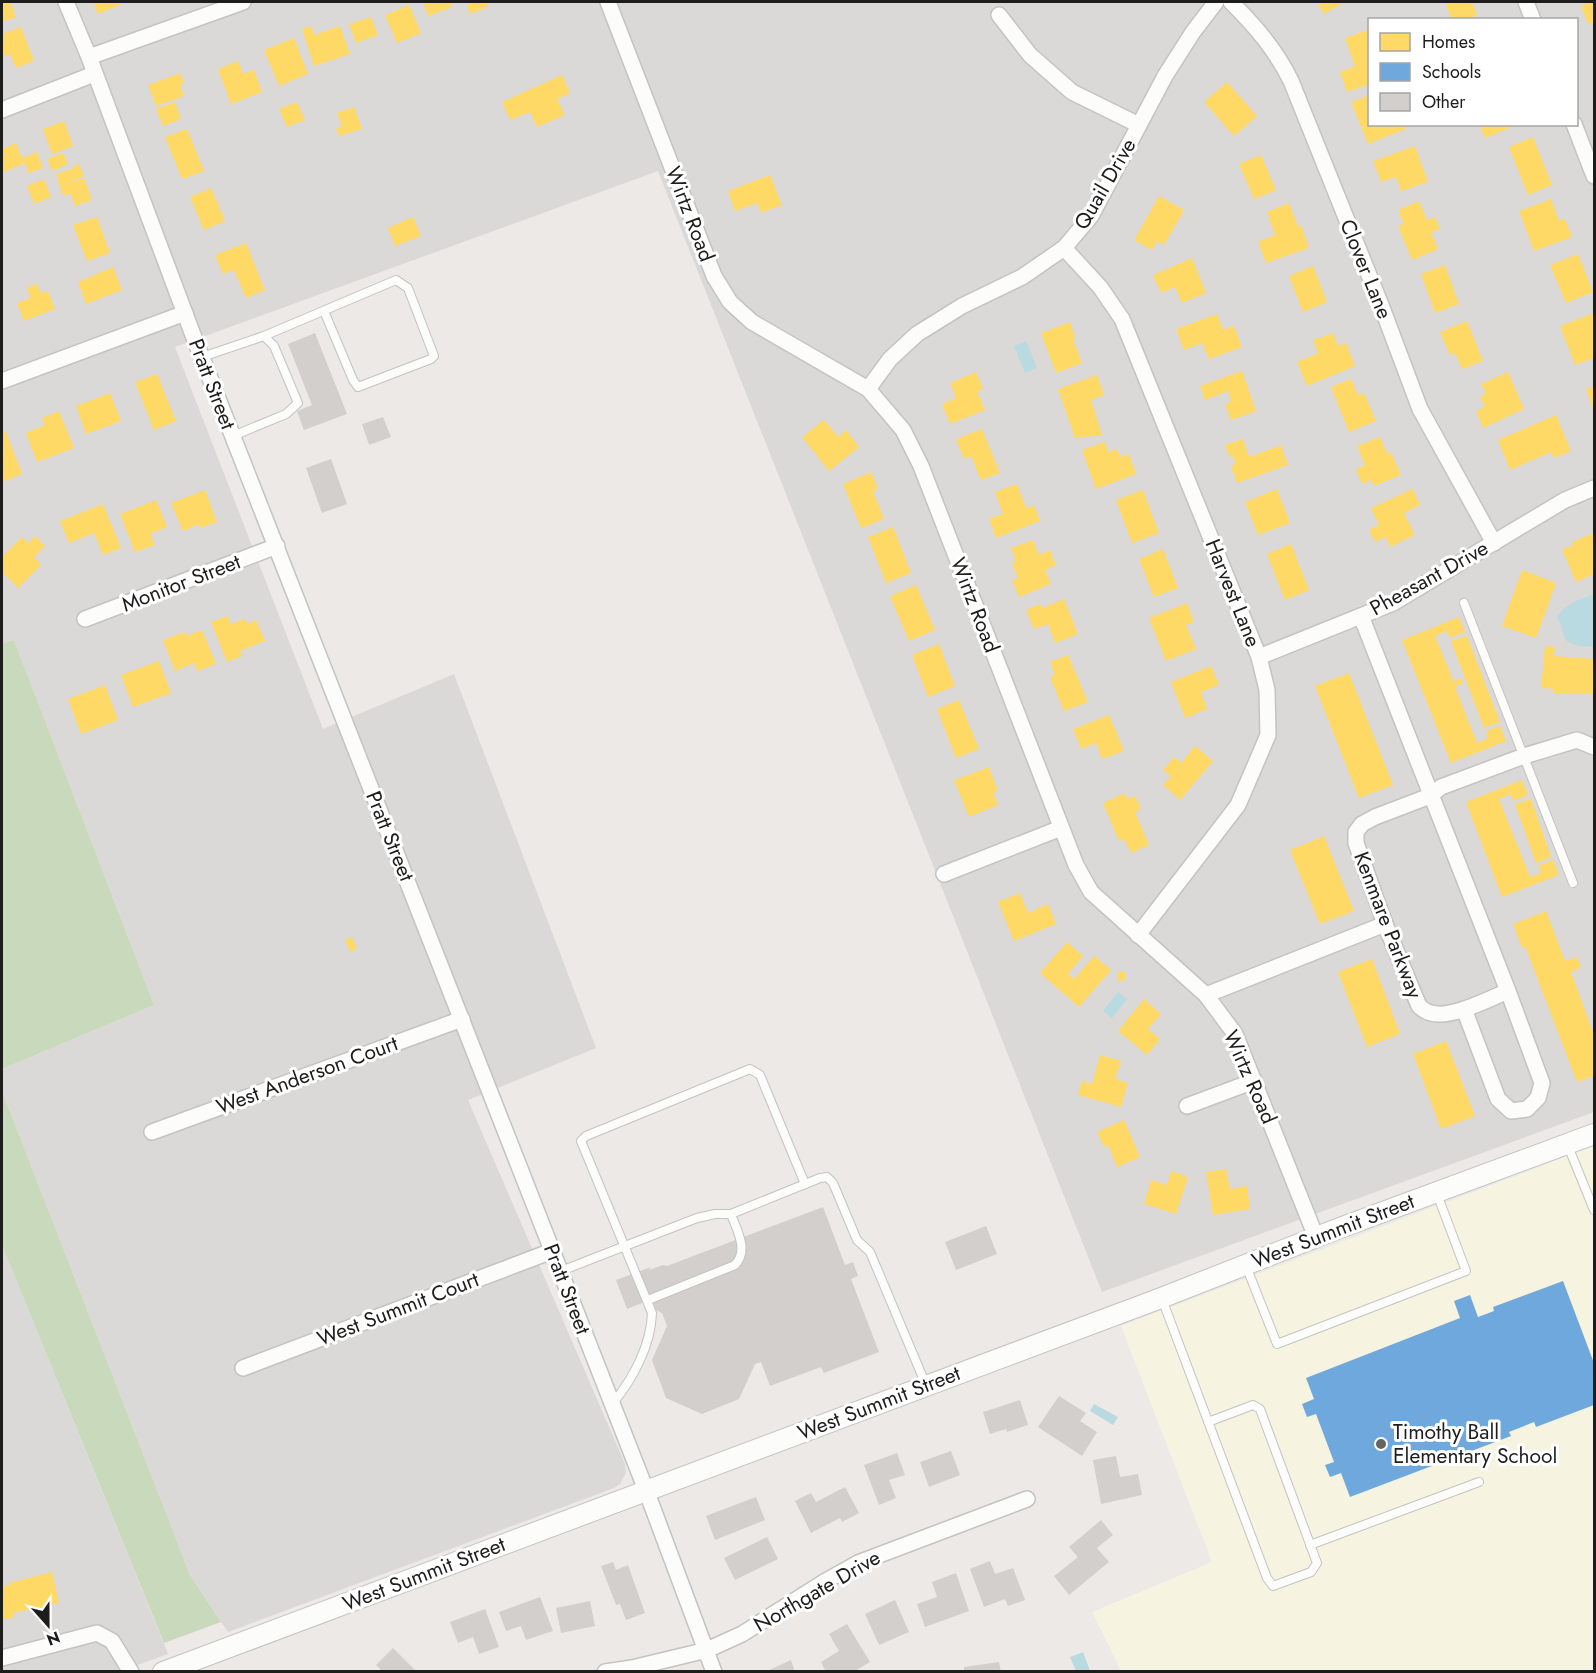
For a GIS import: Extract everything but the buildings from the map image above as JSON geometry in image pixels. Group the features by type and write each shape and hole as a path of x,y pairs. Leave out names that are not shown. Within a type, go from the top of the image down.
{"street":[{"name":"Pratt Street","path":"66,2 89,57 202,357 561,1271 714,1671"},
{"path":"89,57 243,2"},
{"name":"Wirtz Road","path":"608,2 714,276 730,302 752,322 868,389 903,430 921,466 1076,865 1091,892 1206,995 1235,1034 1316,1237"},
{"name":"Quail Drive","path":"868,389 890,359 917,334 962,306 1022,277 1064,248 1091,216 1165,76 1192,32 1216,2"},
{"name":"Clover Lane","path":"1231,2 1254,24 1280,58 1381,305 1420,409 1494,543"},
{"path":"1526,2 1532,18"},
{"path":"999,15 1030,55 1072,92 1139,125"},
{"path":"2,110 94,74"},
{"path":"1575,126 1594,176"},
{"name":"Harvest Lane","path":"1064,248 1100,287 1122,319 1259,657 1267,690 1268,735 1238,805 1138,935"},
{"path":"2,381 185,313"},
{"name":"Pheasant Drive","path":"1259,657 1393,603 1565,500 1594,488"},
{"name":"Monitor Street","path":"85,619 278,546"},
{"path":"1361,616 1542,1083 1538,1098 1527,1109 1510,1111 1498,1099 1464,1009"},
{"path":"1430,796 1442,787 1524,756 1577,740 1594,747"},
{"name":"Kenmare Parkway","path":"1430,796 1375,817 1362,824 1356,832 1356,843 1385,924 1419,1006 1430,1013 1443,1014 1464,1009 1508,991"},
{"path":"944,874 1061,828"},
{"path":"1206,995 1385,924"},
{"name":"West Anderson Court","path":"152,1132 462,1019"},
{"path":"1187,1106 1254,1081"},
{"name":"West Summit Street","path":"163,1671 1594,1134"},
{"name":"West Summit Court","path":"243,1368 552,1251"},
{"name":"Northgate Drive","path":"604,1671 632,1668 706,1650 742,1634 858,1563 1027,1499"},
{"path":"2,1658 97,1634 112,1641 131,1671"}],"lane":[{"path":"202,357 264,336 324,310 396,280 408,288 434,356 358,387 324,310"},
{"path":"233,436 286,414 298,403 274,346 264,336"},
{"path":"1464,603 1573,883"},
{"path":"612,1405 628,1384 651,1329 651,1313 648,1300 581,1141 586,1136 750,1069 760,1075 805,1184"},
{"path":"1568,1144 1592,1194 1594,1210"},
{"path":"561,1271 697,1218 715,1214 731,1214 805,1184 826,1178 833,1183 857,1240 870,1252 926,1385"},
{"path":"1245,1264 1277,1344 1466,1271 1437,1193"},
{"path":"648,1300 735,1264 741,1258 743,1251 731,1214"},
{"path":"1161,1298 1267,1578 1273,1586 1311,1572 1317,1563 1260,1409 1253,1406 1208,1422"},
{"path":"1310,1545 1479,1482"}],"shaded area":[{"path":"2,2 1594,2 1594,1112 1102,1292 658,171 175,347 323,729 454,674 596,1048 468,1100 625,1464 626,1473 620,1484 614,1488 228,1632 190,1575 2,1091 2,1069 154,1005 14,640 2,644"},
{"name":"Timothy Ball Elementary School","path":"1594,1146 1594,1671 1121,1671 1092,1612 1212,1562 1121,1326"},
{"path":"2,1245 168,1654 121,1671 2,1671"}],"green space":[{"path":"14,640 154,1005 2,1069 2,644"},
{"path":"2,1091 190,1575 221,1622 164,1643 2,1245"}],"water":[{"path":"1026,341 1037,368 1025,373 1014,346"},
{"path":"1594,594 1594,647 1573,644 1566,640 1557,618 1568,605"},
{"path":"1118,992 1127,999 1112,1018 1103,1011"},
{"path":"1094,1404 1118,1417 1113,1425 1090,1411"},
{"path":"1083,1652 1090,1671 1076,1671 1070,1657"}],"place":[{"name":"Timothy Ball Elementary School","path":"1381,1444"}]}
